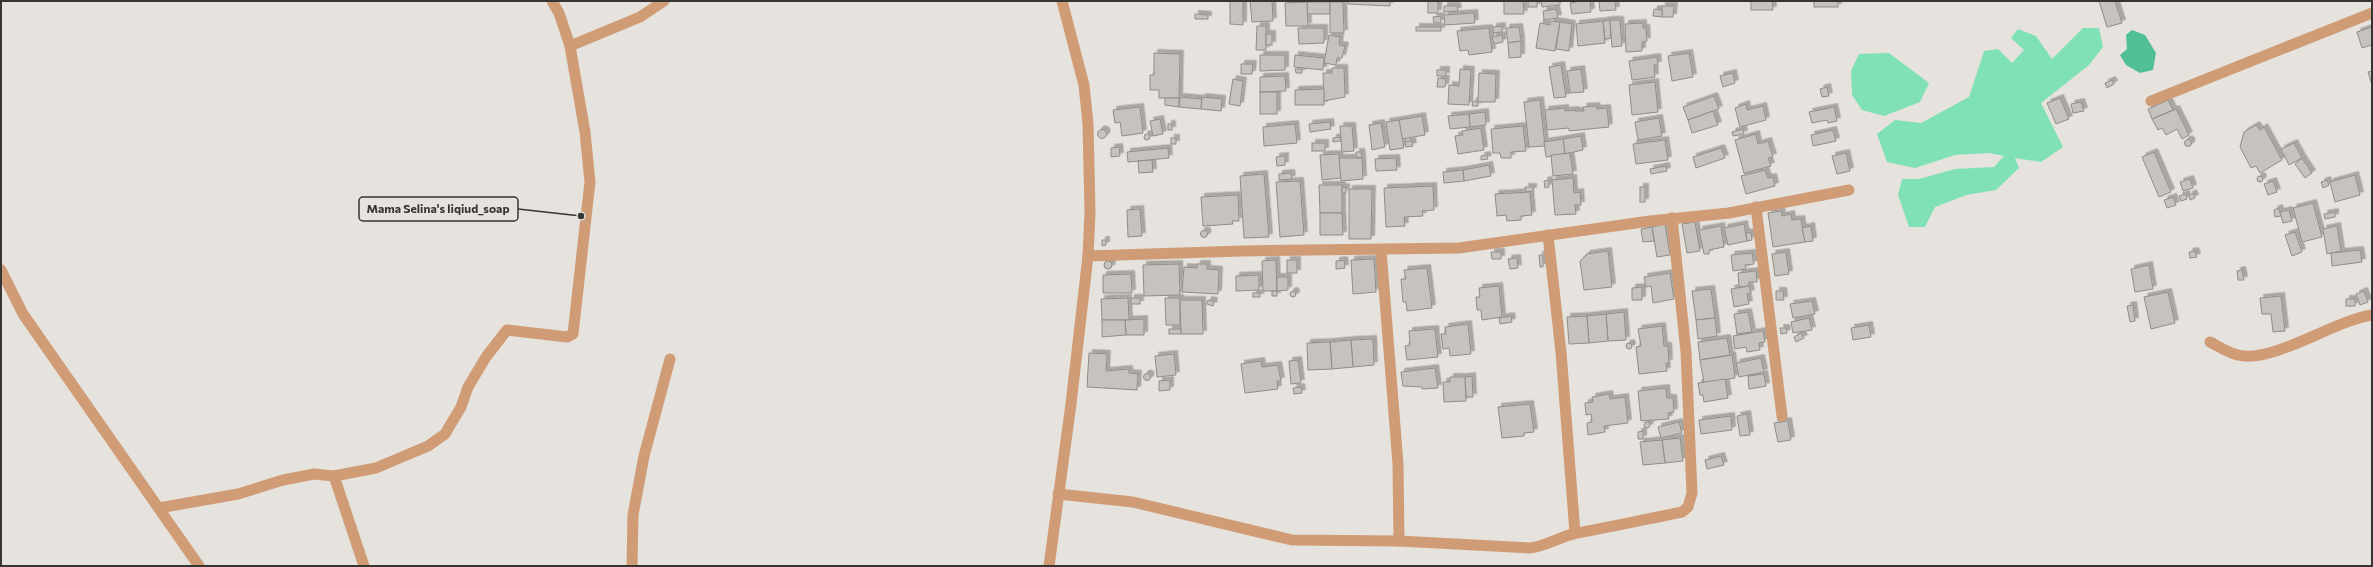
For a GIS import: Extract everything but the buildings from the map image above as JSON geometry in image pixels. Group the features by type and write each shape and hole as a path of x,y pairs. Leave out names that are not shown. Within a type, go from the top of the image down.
{"street":[{"path":"158,508 238,494 283,480 314,474 334,476 376,468 404,458 428,446 445,434 461,407 468,387 475,375 498,340 507,330 567,337 573,334 590,182 585,132 570,46 559,14 552,1"},
{"path":"570,46 640,17 664,1"},
{"path":"1049,566 1071,404 1088,256 1090,212 1086,100 1084,85 1062,1"},
{"path":"2151,101 2372,13"},
{"path":"1088,256 1242,251 1459,248 1672,218 1729,213 1849,190"},
{"path":"1756,208 1782,416"},
{"path":"1058,494 1133,502 1292,540 1399,541 1530,548 1542,546 1575,533 1596,531 1682,512 1691,501 1686,352 1672,218"},
{"path":"1548,235 1561,352 1575,533"},
{"path":"1381,250 1398,464 1399,541"},
{"path":"1,270 23,314 199,566"},
{"path":"2210,342 2238,355 2267,354 2337,324 2372,316"},
{"path":"632,566 633,515 644,456 670,359"},
{"path":"334,476 364,566"}],"green space":[{"path":"2083,28 2099,28 2103,47 2089,65 2041,103 2063,147 2041,162 2015,158 2019,168 1996,190 1966,195 1935,207 1925,227 1909,227 1898,195 1902,179 1919,179 1955,169 1994,167 2004,156 1989,153 1955,155 1915,168 1887,162 1877,134 1895,120 1921,123 1969,97 1984,51 1998,49 2012,63 2024,50 2011,38 2018,29 2036,36 2052,59"},
{"path":"2132,30 2145,35 2156,53 2153,70 2140,73 2126,65 2120,55 2127,49 2126,35"},
{"path":"1889,53 1929,83 1920,102 1884,116 1862,110 1852,95 1851,71 1859,54"}],"place":[{"name":"Mama Selina's liqiud_soap","path":"581,216"}]}
